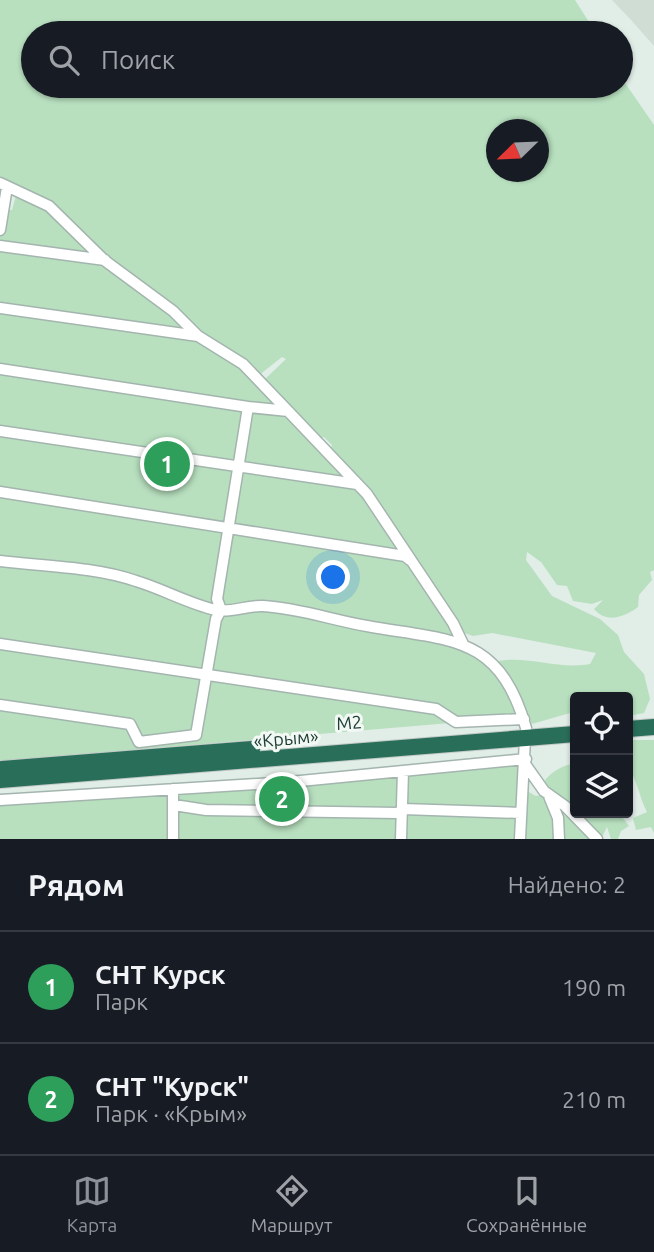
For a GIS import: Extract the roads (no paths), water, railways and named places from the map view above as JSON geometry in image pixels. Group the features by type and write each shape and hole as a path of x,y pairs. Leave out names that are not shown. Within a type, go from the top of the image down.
{"highway":[{"path":"633,720 654,718"},
{"name":"М2","path":"0,770 570,724"},
{"path":"633,729 654,727"},
{"name":"«Крым»","path":"0,780 525,728 570,733"}],"street":[{"path":"0,230 4,185 49,206 105,260 173,312 198,336 243,364 367,494 463,644"},
{"path":"0,246 105,260"},
{"path":"0,308 198,336"},
{"path":"0,369 288,411"},
{"path":"0,705 130,724 139,742 191,738 199,731 216,619 221,610 217,599 248,407"},
{"path":"0,431 357,484"},
{"path":"0,492 392,553 405,556 412,562"},
{"path":"0,561 119,576 221,610 248,606 280,607 366,626 417,632 463,644 483,656 512,687 525,728 526,761 520,839"},
{"path":"0,644 436,709 456,722 525,728"},
{"path":"0,800 526,761"},
{"path":"526,761 548,793 597,839"},
{"path":"401,839 403,772"},
{"path":"173,789 173,839"},
{"path":"548,793 558,818 559,839"},
{"path":"174,805 262,811 398,813 403,809 521,813"}],"place":[{"name":"СНТ Курск","path":"167,464"},
{"name":"СНТ \"Курск\"","path":"282,799"}]}
